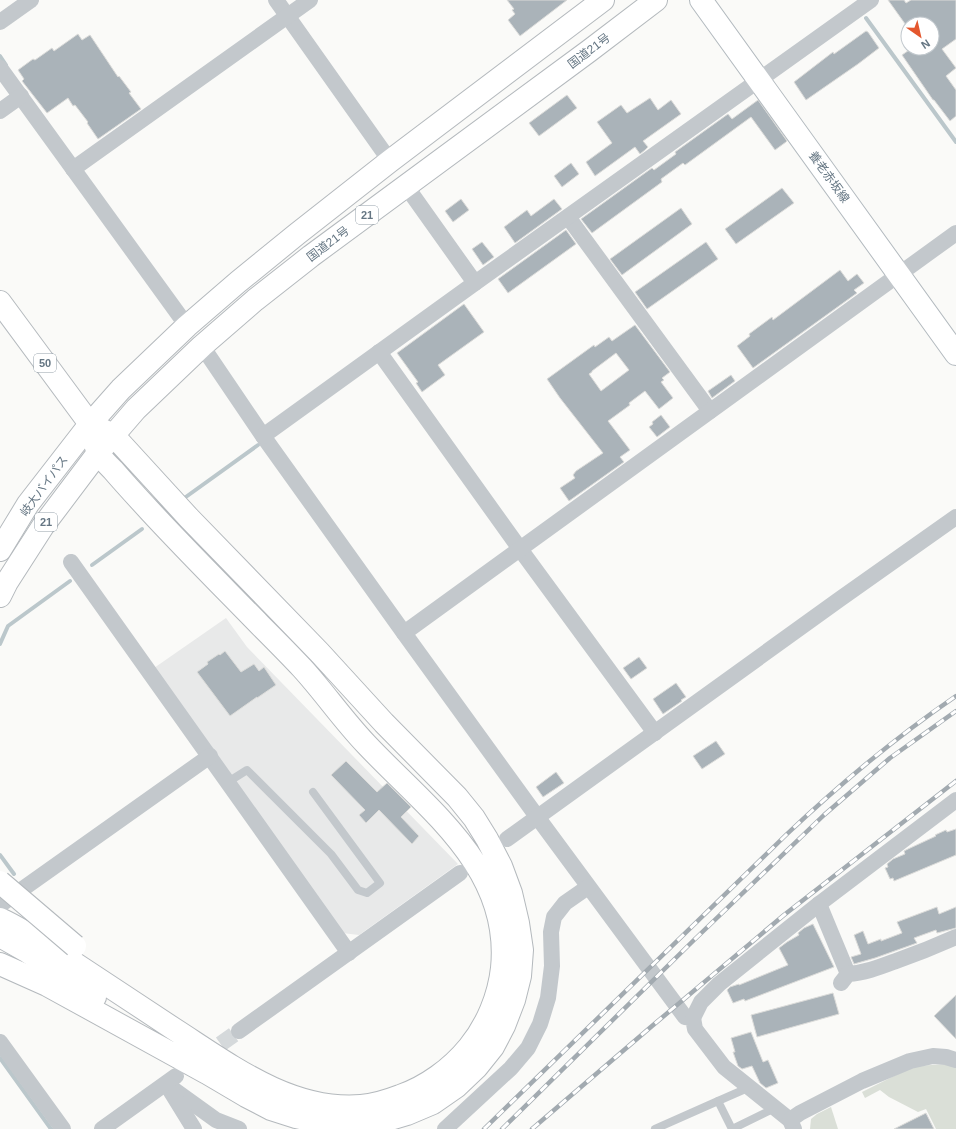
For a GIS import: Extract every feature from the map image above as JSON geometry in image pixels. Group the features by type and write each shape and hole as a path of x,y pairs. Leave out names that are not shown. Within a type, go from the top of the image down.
{"main road":[{"name":"21","path":"90,424 121,389 187,326 243,277 390,161 603,0"},
{"name":"国道21号","path":"98,453 136,409 202,346 255,300 311,256 656,0"},
{"name":"養老赤坂線","path":"701,0 956,354"},
{"name":"50","path":"0,302 90,424"},
{"path":"0,919 36,938 61,965 207,1073 271,1109 296,1117 323,1122 352,1124 380,1122 407,1114 433,1103 456,1087 477,1067 493,1047 504,1026 514,1000 520,976 522,950 518,923 511,894 501,866 474,818 457,797 384,723 189,518 113,435 90,424"},
{"path":"0,936 28,952 61,965 259,1082 286,1094 311,1102 336,1106 362,1106 385,1101 409,1093 433,1080 452,1065 470,1046 483,1026 494,1002 501,978 503,951 501,926 494,900 483,876 455,835 364,742 302,668 174,536 98,453 90,424"},
{"name":"岐大バイパス","path":"0,550 28,504 90,424"},
{"name":"岐大バイパス","path":"0,596 7,582 43,526 98,453"},
{"path":"0,882 61,965"},
{"path":"0,964 61,965"}],"street":[{"path":"0,22 31,0"},
{"path":"276,0 390,161"},
{"path":"73,169 310,0"},
{"path":"264,436 871,0"},
{"path":"0,68 187,326"},
{"path":"0,111 20,96"},
{"path":"406,186 475,283"},
{"path":"568,217 710,411"},
{"path":"404,633 956,232"},
{"path":"202,346 404,633 588,887 685,1017 693,1018"},
{"path":"379,352 520,549 655,733"},
{"path":"507,839 956,517"},
{"path":"71,562 349,952"},
{"path":"0,905 210,756"},
{"path":"956,802 819,904 719,984 701,1002 693,1018 695,1029 724,1067 750,1087 792,1124 800,1113 862,1082 910,1061 933,1056 946,1057 956,1060"},
{"path":"239,1031 460,873"},
{"path":"445,1129 511,1068 528,1048 540,1024 548,998 552,966 551,932 554,917 565,903 588,887"},
{"path":"819,904 845,979 929,949 956,936"},
{"path":"0,1042 63,1129"},
{"path":"102,1129 171,1080"},
{"path":"171,1080 194,1129"},
{"path":"171,1080 216,1120 239,1129"}],"lane":[{"path":"228,782 247,770 331,854 358,890 367,893 380,883 313,792"},
{"path":"655,1129 750,1087"},
{"path":"718,1101 732,1129 775,1108"}],"shaded area":[{"path":"226,618 247,647 458,864 359,935 342,933 154,668"},
{"path":"949,1064 956,1067 956,1129 936,1129 926,1109 918,1112 889,1097 880,1090 865,1098 862,1092 914,1066"},
{"path":"831,1107 838,1129 810,1129 811,1119 817,1114"}],"building":[{"path":"507,0 567,0 520,36 508,20 515,14 512,10 514,9"},
{"path":"888,0 904,0 906,3 911,0 956,0 956,39 942,49 956,68 946,76 956,90 956,116 950,121 933,100 903,56 940,56 940,16 900,17"},
{"path":"866,31 879,48 806,100 794,82 833,52 834,54"},
{"path":"78,34 82,40 90,35 118,77 119,76 131,92 129,93 141,109 98,139 87,123 88,122 75,105 73,106 68,98 47,113 22,81 24,79 18,70 52,48 54,51"},
{"path":"567,95 577,108 539,136 529,123"},
{"path":"650,98 658,110 671,100 681,114 643,141 648,147 640,154 635,147 595,176 586,162 612,143 597,122 621,105 627,113"},
{"path":"758,100 787,141 775,150 751,117 685,165 683,163 661,179 662,182 592,233 581,219 652,168 654,170 676,154 675,152 728,114 732,119"},
{"path":"571,163 579,174 562,187 554,176"},
{"path":"782,188 794,203 736,244 725,229"},
{"path":"461,199 469,210 453,222 445,211"},
{"path":"554,199 562,209 515,243 504,227 527,210 531,216"},
{"path":"681,208 692,224 622,275 610,259"},
{"path":"566,230 576,244 508,293 498,279"},
{"path":"482,242 494,257 483,265 472,249"},
{"path":"706,242 718,259 647,309 635,292"},
{"path":"840,270 848,281 857,274 864,283 854,290 857,293 753,368 737,346 750,336 749,334 772,317 773,320"},
{"path":"464,304 484,332 438,365 445,375 422,392 416,383 418,382 397,353"},
{"path":"635,325 670,372 662,378 664,380 661,382 673,398 659,409 645,391 629,403 630,405 608,421 630,450 620,457 624,462 569,501 560,488 575,478 573,475 576,471 603,453 547,379 594,345 595,347 609,337 612,341","holes":["616,353 629,370 601,391 589,374"]},
{"path":"731,375 735,381 712,398 708,391"},
{"path":"661,415 670,427 657,437 649,427 653,424 652,422"},
{"path":"225,651 241,672 254,664 259,671 264,667 276,685 230,716 197,672 208,664 207,662"},
{"path":"639,657 647,668 631,679 623,668"},
{"path":"676,683 686,697 663,714 653,699"},
{"path":"716,741 725,754 702,769 693,756"},
{"path":"346,761 377,792 387,783 411,807 401,817 419,836 412,844 379,810 366,823 359,815 365,810 331,775"},
{"path":"556,772 564,783 543,797 536,787"},
{"path":"956,829 956,855 894,881 893,878 890,879 885,868 888,867 887,864 893,859 905,854 904,851 936,836 935,835 946,830 947,832"},
{"path":"937,907 939,914 956,907 956,928 937,933 936,930 914,938 917,943 854,964 851,957 861,954 854,935 863,931 868,944 881,939 881,941 902,933 897,922"},
{"path":"813,924 834,967 745,1001 744,999 733,1003 727,990 730,987 739,985 788,965 779,948 799,935 798,933 804,928"},
{"path":"833,993 839,1014 757,1037 751,1015"},
{"path":"956,995 956,1039 934,1016"},
{"path":"751,1032 763,1062 768,1060 778,1083 766,1088 760,1083 752,1066 742,1069 738,1066 733,1052 735,1052 731,1038"},
{"path":"926,1113 934,1129 894,1129"}],"waterway":[{"path":"866,18 956,142"},
{"path":"0,56 6,65"},
{"path":"183,499 258,445"},
{"path":"92,565 142,529"},
{"path":"0,644 8,626 70,581"},
{"path":"0,855 14,874"},
{"path":"0,1058 51,1129"}],"tunnel":[{"path":"201,1058 239,1031"}],"railway":[{"path":"484,1129 807,815 890,744 956,696"},
{"path":"502,1129 694,940 824,815 890,758 956,711"},
{"path":"532,1129 784,915 956,781"}]}
